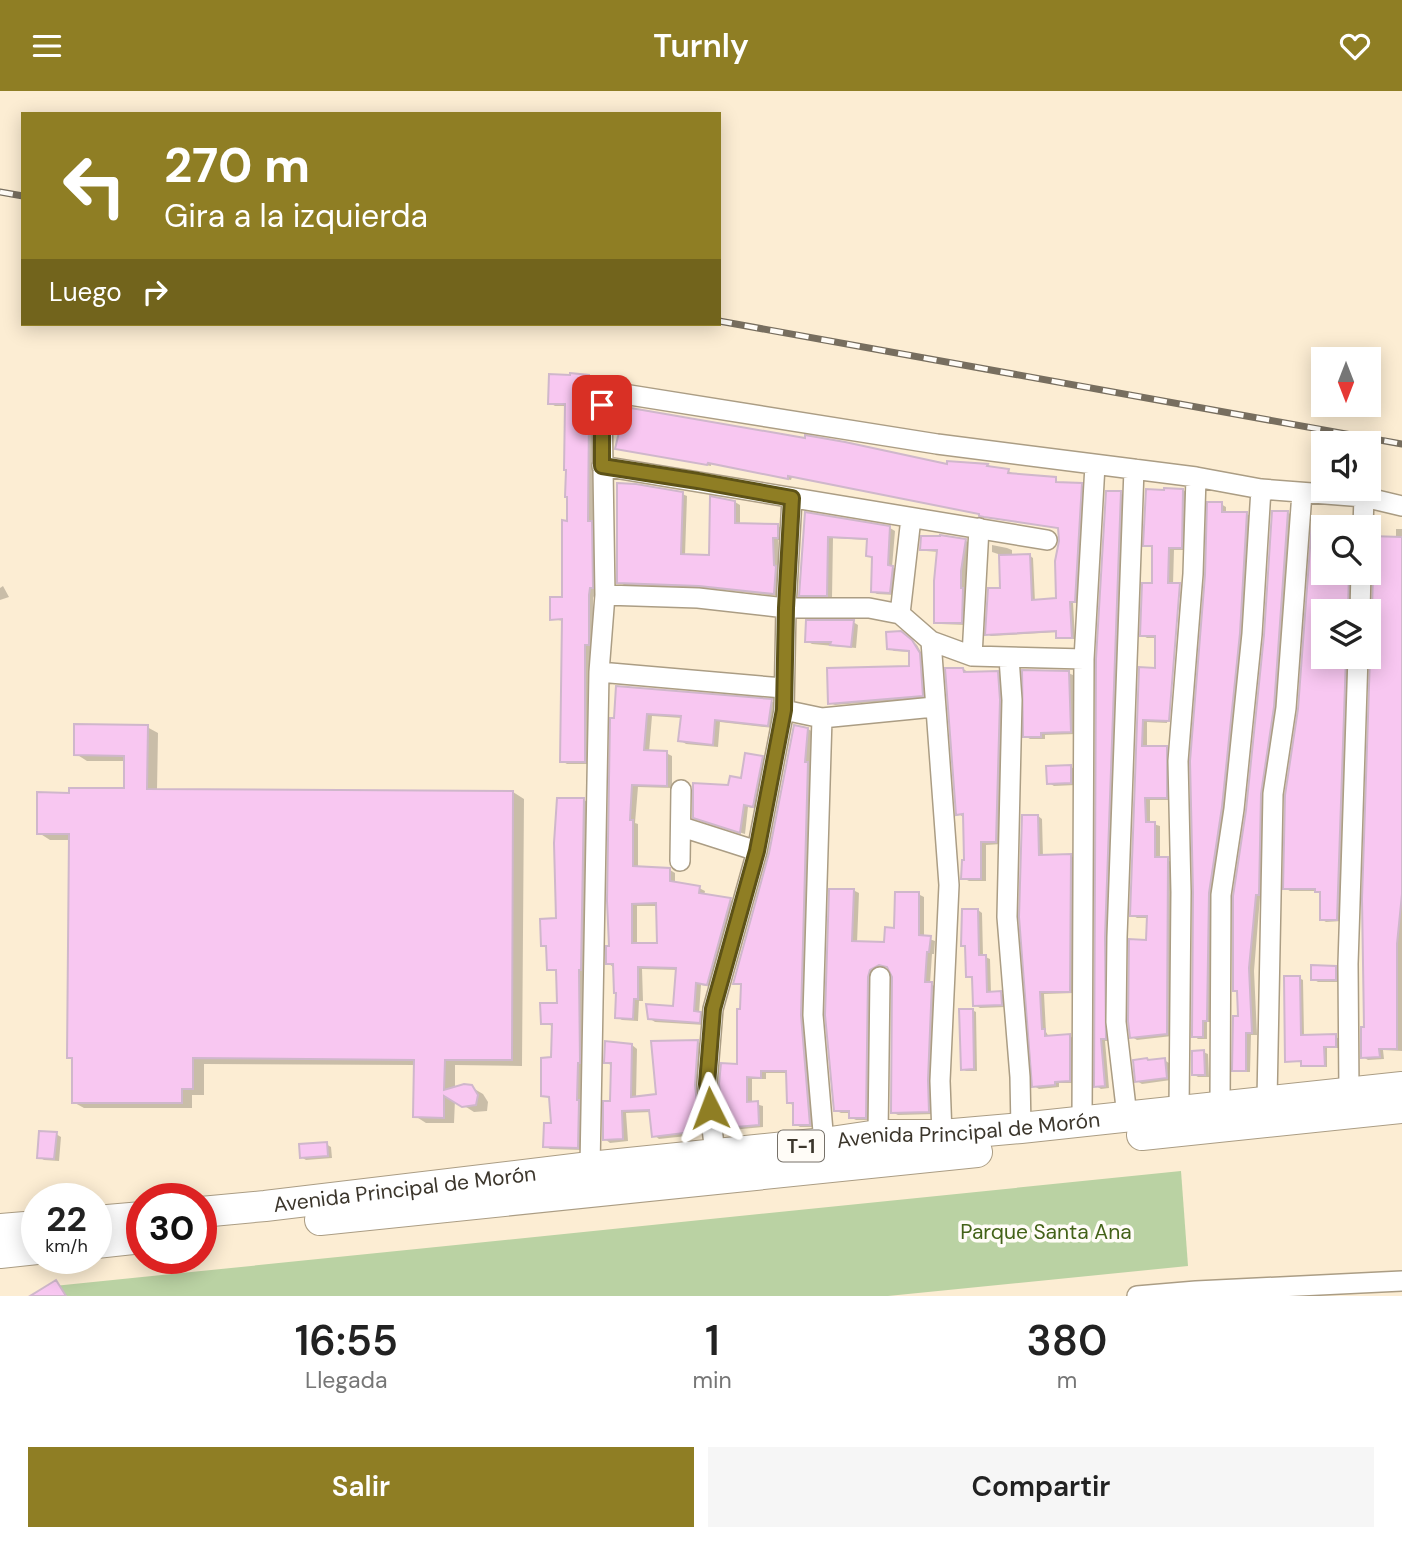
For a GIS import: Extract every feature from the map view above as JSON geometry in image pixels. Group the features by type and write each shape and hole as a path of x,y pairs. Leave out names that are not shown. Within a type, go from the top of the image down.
{"main road":[{"name":"Avenida Principal de Morón","path":"217,1210 878,1135 942,1135 1021,1128 1402,1087"},
{"name":"Avenida Principal de Morón","path":"217,1230 1402,1108"},
{"path":"0,1229 21,1227"},
{"path":"0,1253 21,1251"}],"street":[{"path":"590,1167 599,672 605,594 602,466 604,395 611,392 937,444 1311,494"},
{"path":"1082,1122 1084,659 1095,464"},
{"path":"602,466 1047,540"},
{"path":"1127,1116 1116,1022 1134,469"},
{"path":"1179,1111 1181,892 1178,761 1193,574 1196,477"},
{"path":"1220,1106 1221,895 1234,809 1250,647 1261,489"},
{"path":"1267,1100 1273,794 1286,708 1302,493"},
{"path":"715,1154 707,1084 713,1009 757,851 784,710 792,498"},
{"path":"1381,501 1402,506"},
{"path":"900,614 911,518"},
{"path":"972,656 979,528"},
{"path":"605,594 698,598 786,608 869,608 900,614 931,641 972,656 1084,659"},
{"path":"931,641 948,885 940,1081 942,1135"},
{"path":"1009,658 1012,700 1007,917 1020,1077 1021,1128"},
{"path":"1349,1093 1348,964 1358,669"},
{"path":"599,672 783,688"},
{"path":"784,710 822,718 934,707"},
{"path":"822,718 813,1016 824,1143"},
{"path":"680,861 681,790"},
{"path":"682,827 757,851"},
{"path":"878,1135 880,977"},
{"path":"1137,1296 1402,1281"}],"green space":[{"name":"Parque Santa Ana","path":"1181,1171 1188,1266 888,1296 40,1296 54,1286 172,1274 217,1274 217,1269"}],"building":[{"path":"549,374 589,375 586,415 589,415 588,521 592,521 593,588 590,588 589,595 589,645 585,645 585,762 560,762 562,619 550,620 550,597 562,597 562,520 567,521 567,497 564,470 565,404 548,404"},
{"path":"625,407 805,438 805,435 845,442 947,464 947,461 988,464 987,466 1009,469 1008,473 1056,477 1056,482 1082,483 1075,602 1070,602 1072,638 1056,638 1056,631 985,635 988,588 1000,588 999,555 1030,554 1032,600 1056,598 1058,528 984,517 788,476 788,479 615,449"},
{"path":"617,483 683,492 681,554 709,555 710,496 735,501 735,523 778,524 778,538 773,538 776,566 774,594 699,586 617,583"},
{"path":"1146,489 1183,489 1182,548 1169,548 1168,583 1180,583 1169,721 1143,720 1142,746 1167,746 1167,798 1145,798 1146,822 1155,822 1155,857 1168,857 1167,1034 1130,1038 1129,939 1146,940 1147,916 1130,916 1139,667 1155,668 1155,636 1140,636 1142,583 1152,583 1152,546 1143,546"},
{"path":"1106,491 1121,491 1105,937 1106,1039 1101,1039 1105,1086 1094,1087 1096,659"},
{"path":"1207,502 1222,502 1222,512 1247,512 1240,633 1222,807 1209,893 1207,1021 1203,1021 1203,1037 1192,1037 1190,761 1205,575"},
{"path":"1272,511 1288,511 1274,707 1261,794 1259,895 1256,895 1249,968 1252,1033 1246,1033 1246,1071 1232,1071 1233,1016 1238,1016 1237,991 1233,991 1233,896 1246,810 1264,635"},
{"path":"805,512 890,526 888,565 893,566 890,593 871,592 872,557 866,556 867,539 828,537 827,596 799,596"},
{"path":"1311,534 1311,585 1349,585 1348,599 1311,599 1311,669 1346,669 1337,920 1320,920 1320,892 1315,892 1315,889 1283,889 1285,795 1298,709"},
{"path":"940,535 966,539 961,571 962,623 934,623 937,550 920,550 921,536"},
{"path":"1381,536 1402,537 1402,894 1397,944 1397,1049 1379,1049 1380,1057 1361,1058 1361,1027 1364,1027 1362,899 1370,669 1381,669 1381,599 1372,599 1373,585 1381,585"},
{"path":"806,620 854,620 851,647 830,645 831,642 805,642"},
{"path":"901,631 912,640 920,653 923,696 828,704 827,668 909,666 909,651 887,649 886,632"},
{"path":"945,668 963,668 964,672 998,671 1000,700 996,842 981,842 981,879 961,879 964,860 963,814 956,815"},
{"path":"1022,670 1069,671 1071,732 1041,733 1041,737 1023,737"},
{"path":"616,686 772,699 768,726 715,720 713,745 678,741 681,716 647,714 644,750 667,751 667,786 632,785 630,820 633,820 633,866 670,868 670,881 700,886 699,893 731,898 707,985 696,983 694,1011 701,1012 700,1023 648,1019 646,1004 673,1006 676,968 638,967 638,999 634,999 633,1019 615,1018 613,964 606,964 606,946 609,946 607,901 610,718 614,718","holes":["656,903 657,943 632,943 632,904"]},
{"path":"74,724 148,725 147,789 513,791 512,1060 445,1060 444,1090 464,1084 472,1085 478,1095 476,1105 462,1107 444,1096 444,1118 413,1117 414,1060 193,1058 193,1089 182,1089 182,1103 72,1103 72,1058 67,1058 69,834 37,834 37,792 69,793 69,788 124,788 124,756 74,755"},
{"path":"794,725 808,728 805,762 808,762 801,1015 810,1125 793,1125 793,1103 787,1103 786,1071 761,1071 761,1078 747,1077 747,1102 758,1101 759,1125 724,1128 719,1084 721,1063 737,1064 737,1009 740,1009 741,984 733,984 769,853"},
{"path":"745,753 763,756 753,807 744,805 740,833 693,818 693,783 728,785 730,776 741,778"},
{"path":"1071,765 1071,783 1047,784 1046,766"},
{"path":"557,798 584,798 578,1148 543,1147 544,1123 551,1123 549,1097 541,1096 541,1058 551,1057 552,1024 541,1024 540,1003 557,1003 556,970 547,970 546,946 541,946 540,919 556,918 554,843"},
{"path":"1022,815 1038,815 1039,855 1071,854 1070,992 1040,992 1042,1029 1045,1029 1045,1036 1070,1034 1070,1081 1032,1087 1019,917"},
{"path":"829,889 854,889 852,941 884,942 885,927 894,928 895,892 919,892 919,935 931,936 925,982 932,982 929,1112 891,1113 892,977 887,967 879,965 870,970 868,977 866,1118 849,1118 849,1111 834,1111 825,1015"},
{"path":"962,909 978,909 979,955 986,955 987,992 1001,991 1002,1005 973,1006 972,977 966,977 965,946 961,946"},
{"path":"1311,965 1336,966 1336,980 1311,980"},
{"path":"1284,976 1300,976 1301,1035 1336,1034 1336,1047 1324,1047 1325,1066 1301,1066 1301,1061 1285,1062"},
{"path":"959,1009 973,1009 974,1069 961,1070"},
{"path":"698,1040 695,1085 700,1131 652,1137 649,1110 622,1111 623,1139 603,1140 603,1101 610,1101 611,1063 604,1063 605,1041 632,1044 631,1097 656,1094 651,1041"},
{"path":"1204,1050 1205,1075 1192,1075 1192,1051"},
{"path":"1165,1058 1167,1078 1135,1082 1133,1060"},
{"path":"39,1131 57,1132 54,1159 37,1158"},
{"path":"327,1142 328,1156 300,1158 299,1144"},
{"path":"56,1280 66,1296 30,1296"}],"railway":[{"path":"0,192 21,196"},
{"path":"721,321 1402,444"}],"route":[{"path":"602,405 602,466 792,498 784,710 757,851 713,1009 707,1084 710,1108"}]}
